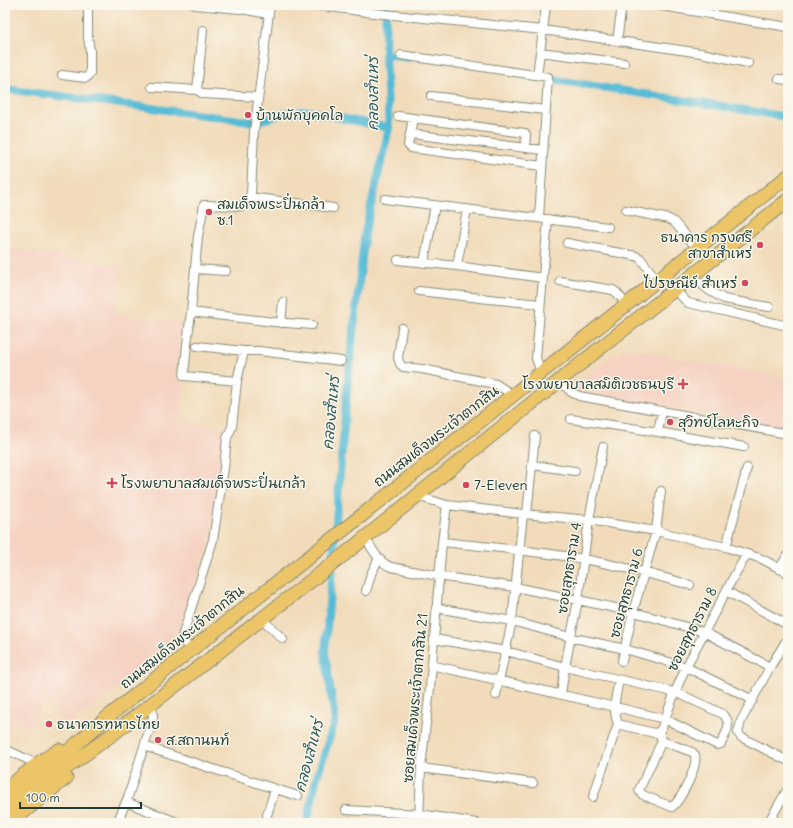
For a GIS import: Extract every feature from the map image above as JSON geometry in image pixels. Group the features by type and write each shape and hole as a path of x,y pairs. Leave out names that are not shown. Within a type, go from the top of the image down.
{"main road":[{"name":"ถนนสมเด็จพระเจ้าตากสิน","path":"5,803 190,650 514,395 788,176"},
{"path":"10,821 59,783 114,733 152,702 330,566 689,277 788,200"},
{"path":"675,265 689,277"},
{"path":"654,282 663,298"},
{"name":"ถนนสมเด็จพระเจ้าตากสิน","path":"5,790 37,764 104,720"}],"street":[{"path":"62,75 86,78 90,73 88,5"},
{"path":"195,5 241,9 268,14"},
{"path":"237,381 184,376 198,236 204,205 242,206 250,197 254,132 270,5"},
{"path":"315,5 400,16 543,30 701,53 748,63"},
{"path":"537,75 546,5"},
{"path":"617,41 622,5"},
{"path":"656,5 788,27"},
{"path":"197,90 203,30"},
{"path":"540,52 624,63"},
{"path":"401,54 548,77 539,218"},
{"path":"779,79 788,80"},
{"path":"152,88 197,90 203,94 258,97"},
{"path":"431,96 546,110"},
{"path":"398,116 525,133 525,148"},
{"path":"413,118 408,145 411,148 542,166"},
{"path":"411,134 543,150"},
{"path":"250,197 333,208"},
{"path":"386,199 608,227"},
{"path":"424,263 435,205"},
{"path":"456,266 467,209"},
{"path":"626,210 669,219 674,222 697,248"},
{"path":"541,373 536,358 548,219"},
{"path":"568,242 636,256 640,258 654,282"},
{"path":"398,260 543,278"},
{"path":"195,269 226,272"},
{"path":"689,277 724,299 769,306"},
{"path":"560,281 613,290 626,304"},
{"path":"674,289 688,303 788,326"},
{"path":"419,290 540,304"},
{"path":"281,323 283,302"},
{"path":"191,312 281,323 312,325"},
{"path":"402,328 398,358 400,364 404,367 422,369 496,384 514,395"},
{"path":"197,346 244,351 259,351 341,362"},
{"path":"190,650 182,637 214,540 227,438 232,427 237,381 244,351"},
{"path":"560,381 571,392 579,396 788,434"},
{"path":"658,432 662,411"},
{"path":"571,419 744,447"},
{"path":"496,695 498,680 512,621 519,550 535,436"},
{"name":"ซอยสุทธาราม 4","path":"561,694 570,637 578,600 589,520 603,447"},
{"path":"532,465 575,471"},
{"path":"726,547 747,468"},
{"name":"ซอยสุทธาราม 6","path":"622,661 633,612 656,531 661,491"},
{"path":"417,496 447,505 589,520 656,531 726,547 762,559 788,574"},
{"name":"ซอยสมเด็จพระเจ้าตากสิน 21","path":"419,819 421,768 430,688 438,576 447,505"},
{"path":"360,542 385,565 391,567 438,576 515,587 633,612 704,632 770,667"},
{"path":"442,542 519,550 584,559 645,572 690,585"},
{"name":"ซอยสุทธาราม 8","path":"659,732 665,720 674,692 686,667 747,554"},
{"path":"779,569 788,555"},
{"path":"366,591 371,574 379,558"},
{"path":"726,591 788,626"},
{"path":"436,608 512,621 570,637 625,649 686,667 753,700"},
{"path":"261,618 283,639"},
{"path":"788,638 770,667 741,721 738,733 741,737 788,761"},
{"path":"431,665 561,694 665,720 717,745 721,744 729,724 727,718 723,714 674,692 565,667 506,651 434,639"},
{"path":"593,797 618,724 614,707 619,680"},
{"path":"117,823 126,802 152,721 152,702"},
{"path":"618,724 654,733 659,732 662,740 640,792 672,807 678,802 695,766 696,758 692,752 662,740"},
{"path":"144,746 213,770 298,796"},
{"path":"5,749 37,764"},
{"path":"421,768 533,783"},
{"path":"266,815 275,789"},
{"path":"768,823 786,792 788,793"},
{"path":"126,802 179,823"},
{"path":"346,810 419,819 476,823"}],"shaded area":[{"name":"โรงพยาบาลสมเด็จพระปิ่นเกล้า","path":"5,247 122,267 114,314 182,323 176,379 185,380 179,421 226,429 211,537 177,641 67,727 45,700 29,728 5,719"},
{"name":"โรงพยาบาลสมิติเวชธนบุรี","path":"623,348 788,378 788,429 570,389"}],"waterway":[{"name":"คลองสำเหร่","path":"307,823 316,780 335,720 325,652 348,379 365,232 389,128 385,54 386,5"},
{"path":"385,54 408,58"},
{"path":"550,79 788,117"},
{"path":"5,89 255,122 286,113 308,111 389,128"}],"place":[{"name":"บ้านพักบุคคโล","path":"248,115"},
{"name":"สมเด็จพระปิ่นกล้า ซ.1","path":"209,212"},
{"name":"ธนาคาร กรุงศรี สาขาสำเหร่","path":"760,245"},
{"name":"ไปรษณีย์ สำเหร่","path":"745,283"},
{"name":"โรงพยาบาลสมิติเวชธนบุรี","path":"683,384"},
{"name":"สุวิทย์โลหะกิจ","path":"670,422"},
{"name":"โรงพยาบาลสมเด็จพระปิ่นเกล้า","path":"112,483"},
{"name":"7-Eleven","path":"466,485"},
{"name":"ธนาคารทหารไทย","path":"49,724"},
{"name":"ส.สถานนท์","path":"158,740"}]}
